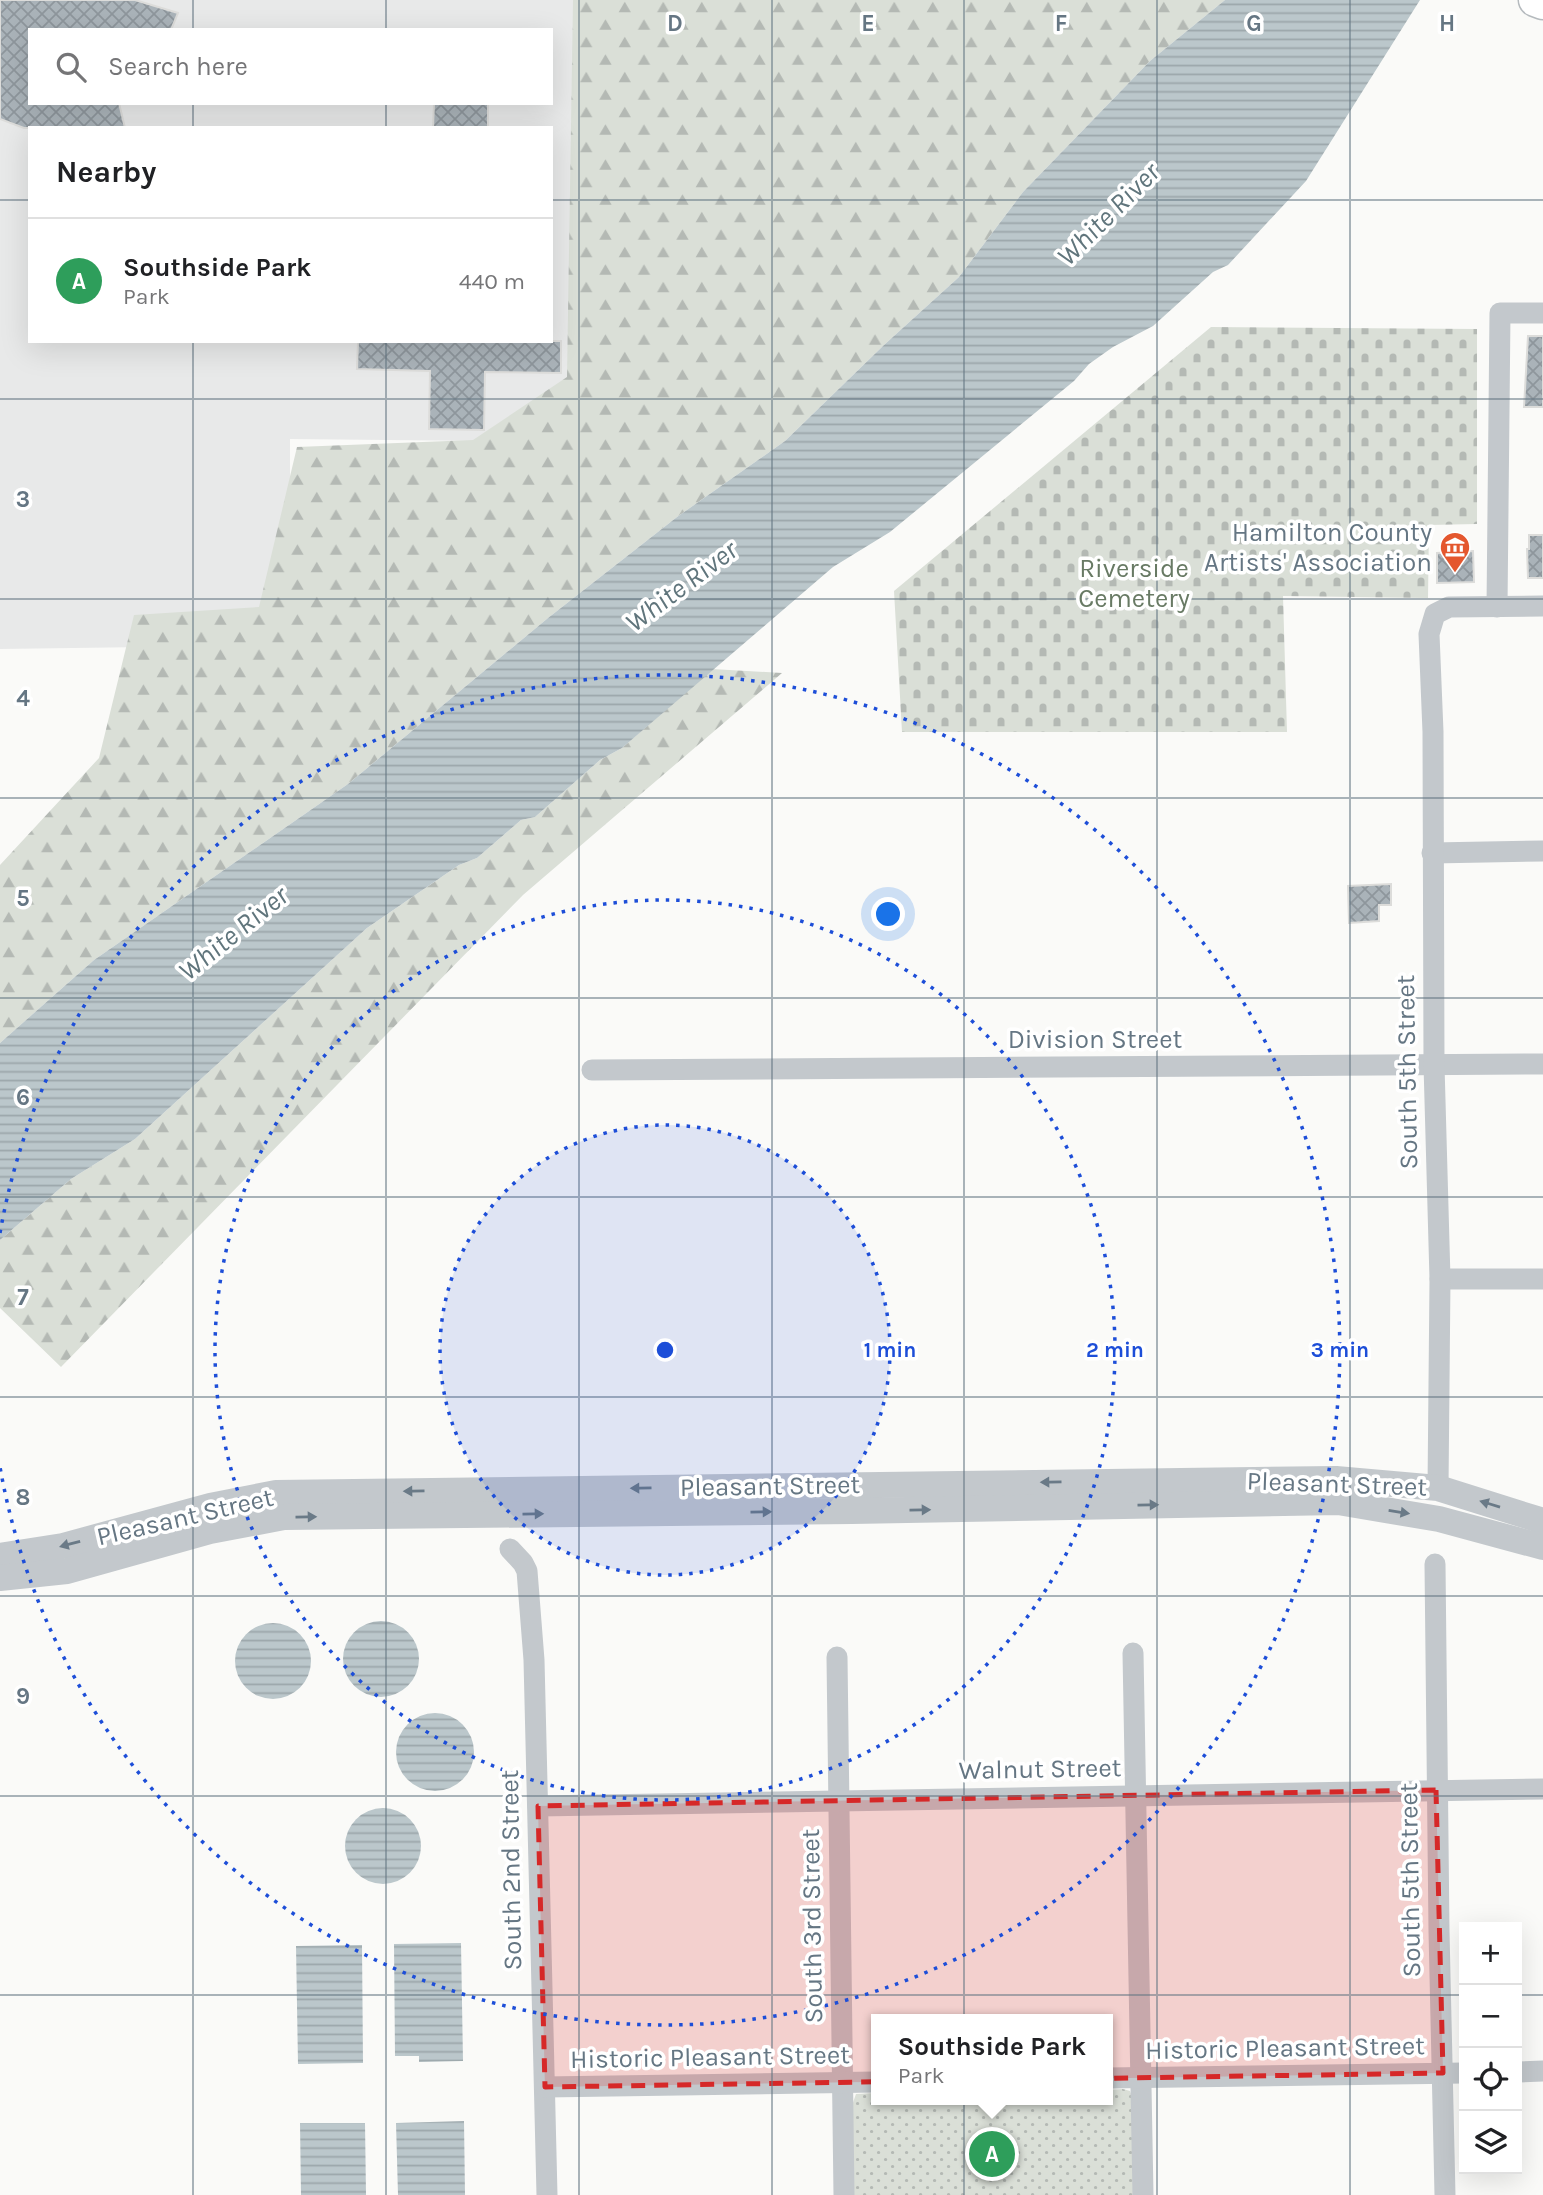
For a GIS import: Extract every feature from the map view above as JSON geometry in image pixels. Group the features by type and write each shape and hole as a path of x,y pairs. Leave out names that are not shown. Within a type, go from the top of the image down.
{"main road":[{"path":"1535,0 1543,2"}],"street":[{"path":"1543,313 1500,313 1497,607 1543,606"},
{"name":"South 5th Street","path":"1438,1488 1440,1279 1434,1065 1433,732 1429,634 1436,614 1449,607 1497,607"},
{"path":"1432,853 1543,852"},
{"name":"Division Street","path":"592,1070 1543,1064"},
{"path":"1440,1279 1543,1279"},
{"name":"Pleasant Street","path":"0,1556 63,1546 209,1506 276,1493 1336,1479 1438,1488 1543,1521"},
{"name":"Pleasant Street","path":"0,1578 67,1571 210,1531 284,1517 1338,1502 1439,1518 1543,1547"},
{"name":"South 2nd Street","path":"510,1549 527,1571 534,1660 547,2195"},
{"name":"South 5th Street","path":"1435,1564 1436,1790 1445,2195"},
{"path":"1133,1653 1143,2195"},
{"name":"South 3rd Street","path":"837,1657 844,2195"},
{"name":"Walnut Street","path":"538,1806 1543,1788"},
{"path":"1522,2072 1543,2071"},
{"name":"Historic Pleasant Street","path":"1113,2078 1459,2073"},
{"name":"Historic Pleasant Street","path":"545,2087 871,2082"}],"highlighted area":[{"path":"1436,1790 1443,2073 545,2087 538,1806"}],"shaded area":[{"path":"0,0 581,0 578,442 290,439 290,645 0,649"}],"green space":[{"path":"573,0 1225,0 1150,61 1023,192 959,277 785,441 677,517 548,618 348,784 94,960 0,1043 0,865 99,758 134,615 259,607 297,447 473,440 567,377"},
{"name":"Riverside Cemetery","path":"1211,327 1477,329 1477,524 1429,525 1428,598 1283,596 1287,732 902,732 894,591"},
{"path":"712,669 782,673 523,895 61,1367 0,1308 0,1240 71,1179 135,1139 367,928 459,865 477,858 521,820 535,817 600,760 622,748"},
{"path":"1113,2090 1130,2091 1133,2100 1135,2195 850,2195 849,2114 856,2094 871,2093 871,2105 1113,2105"}],"water":[{"name":"White River","path":"1225,0 1420,0 1306,181 1228,265 1213,272 1153,326 1113,347 1089,364 1074,381 890,532 833,567 622,748 600,760 535,817 521,820 477,858 459,865 367,928 135,1139 71,1179 0,1240 0,1043 94,960 348,784 548,618 677,517 785,441 959,277 1023,192 1150,61"},
{"path":"389,1621 402,1627 413,1638 419,1651 417,1674 402,1691 389,1697 373,1697 360,1691 345,1674 343,1651 349,1638 366,1623"},
{"path":"281,1623 294,1629 305,1640 311,1653 309,1676 294,1693 281,1699 265,1699 252,1693 237,1676 235,1653 241,1640 258,1625"},
{"path":"435,1713 450,1716 462,1725 471,1737 474,1752 471,1767 462,1779 450,1788 435,1791 420,1788 408,1779 399,1767 396,1752 399,1737 408,1725 420,1716"},
{"path":"391,1808 404,1814 415,1825 421,1838 419,1861 404,1878 391,1884 375,1884 362,1878 347,1861 345,1838 351,1825 368,1810"},
{"path":"461,1943 463,2061 419,2062 419,2056 395,2056 394,1944"},
{"path":"362,1945 363,2063 298,2064 296,1946"},
{"path":"464,2121 465,2195 398,2195 396,2123"},
{"path":"300,2123 365,2123 366,2195 301,2195"}],"building":[{"path":"0,0 135,0 178,13 172,28 28,28 28,105 119,105 125,126 24,128 0,119"},
{"path":"434,105 488,105 488,126 433,126"},
{"path":"1528,336 1543,336 1543,407 1524,407"},
{"path":"561,341 561,373 485,372 484,430 429,429 430,371 357,369 358,343"},
{"path":"1529,535 1543,535 1543,578 1528,578"},
{"name":"Hamilton County Artists' Association","path":"1473,551 1474,582 1437,583 1437,553"},
{"path":"1391,884 1391,905 1379,905 1379,921 1349,923 1348,886"}],"place":[{"name":"Hamilton County Artists' Association","path":"1455,574"},
{"name":"Southside Park","path":"992,2154"}]}
